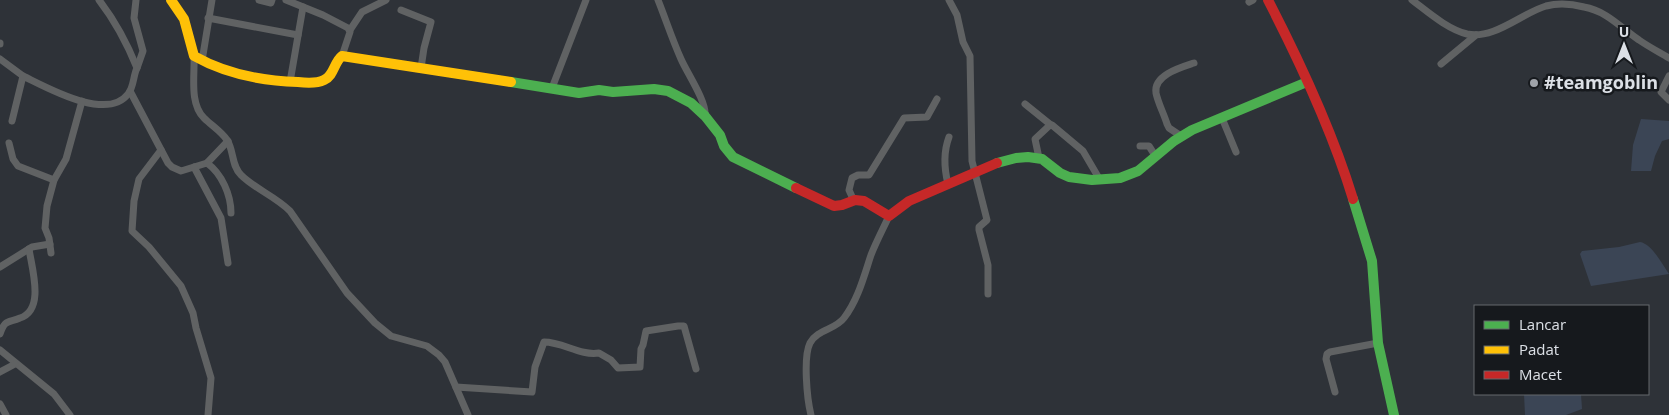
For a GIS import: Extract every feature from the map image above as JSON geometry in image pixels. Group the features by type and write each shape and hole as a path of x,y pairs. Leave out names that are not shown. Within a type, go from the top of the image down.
{"street":[{"path":"99,0 119,28 137,68"},
{"path":"0,59 24,76 60,94 103,104 113,104 120,101 128,96 143,51 134,18 136,0"},
{"path":"171,0 186,22 198,58 234,74 290,82 324,81 328,78 338,59 342,56 350,30 362,12 386,0"},
{"path":"212,0 198,58 195,100 197,109 228,141 233,163 238,171 290,211 347,292 375,323 391,336 427,346 439,355 445,362 468,415"},
{"path":"260,0 268,3 271,3 272,0"},
{"path":"286,0 323,15 350,30"},
{"path":"552,88 586,0"},
{"path":"658,0 682,60 701,99 705,116"},
{"path":"949,0 958,16 963,42 970,56 972,159 987,220 979,227 979,230 988,265 988,294"},
{"path":"1268,0 1290,41 1347,178 1372,261 1378,343 1394,415"},
{"path":"1412,0 1457,30 1476,35"},
{"path":"1441,64 1476,35 1503,27 1546,6 1566,4 1602,12 1640,41 1669,58"},
{"path":"290,82 303,7"},
{"path":"401,10 431,22 424,48 422,68"},
{"path":"208,18 298,35"},
{"path":"342,56 582,93 599,90 613,92 637,89 668,91 685,99 705,116 720,135 729,153 743,164 834,206 842,206 861,200 889,216"},
{"path":"1181,136 1169,128 1167,124 1156,93 1157,86 1166,74 1194,62"},
{"path":"12,121 24,76"},
{"path":"1669,76 1661,92 1669,100"},
{"path":"811,415 808,402 806,357 810,342 820,333 838,326 844,318 859,292 872,254 889,216 899,206 975,171 1014,159 1039,158 1064,175 1100,180 1113,180 1137,173 1181,136 1307,82"},
{"path":"130,91 168,163 176,170 187,170 210,161 228,141"},
{"path":"854,201 849,190 852,178 858,175 868,175 904,118 927,117 937,98"},
{"path":"51,253 45,224 49,197 54,180 66,159 82,100"},
{"path":"1025,104 1051,125 1055,126 1083,152 1100,180"},
{"path":"1222,118 1236,152"},
{"path":"1039,158 1035,139 1051,125"},
{"path":"948,184 944,160 945,146 949,137"},
{"path":"10,143 18,166 54,180"},
{"path":"1140,146 1149,146 1156,157"},
{"path":"161,150 139,179 134,201 132,231 149,247 181,286 193,313 211,378 208,415"},
{"path":"210,161 226,188 231,213"},
{"path":"194,167 221,218 228,263"},
{"path":"0,268 29,249 50,244"},
{"path":"0,334 2,326 8,320 20,318 30,313 34,306 35,292 29,249"},
{"path":"456,387 532,392 535,367 544,342 554,343 591,354 599,353 618,368 639,368 641,366 640,349 646,332 678,326 684,326 696,369"},
{"path":"1335,392 1326,359 1327,354 1378,343"},
{"path":"0,350 54,394 70,415"},
{"path":"0,372 15,364"},
{"path":"0,404 6,415"}],"shaded area":[{"path":"1641,119 1669,121 1669,139 1662,141 1651,171 1631,171 1633,145"},
{"path":"1640,242 1653,250 1669,274 1591,286 1580,254 1582,251 1619,247"},
{"path":"1524,395 1581,395 1582,409 1566,415 1525,415"}],"traffic: fast":[{"path":"511,82 579,93 599,90 613,92 654,89 668,91 691,103 705,116 720,135 724,146 733,157 796,188"},
{"path":"997,163 1028,157 1042,159 1060,173 1069,177 1092,180 1120,178 1138,171 1174,141 1192,130 1307,82"},
{"path":"1353,199 1372,261 1378,343 1394,415"}],"traffic: slow":[{"path":"171,0 184,19 194,56 231,72 257,78 308,83 318,82 330,75 342,56 511,82"}],"traffic: jam":[{"path":"1268,0 1315,98 1336,148 1353,199"},
{"path":"796,188 834,206 855,200 864,201 889,216 909,201 997,163"}],"place":[{"name":"#teamgoblin","path":"1534,83"}]}
